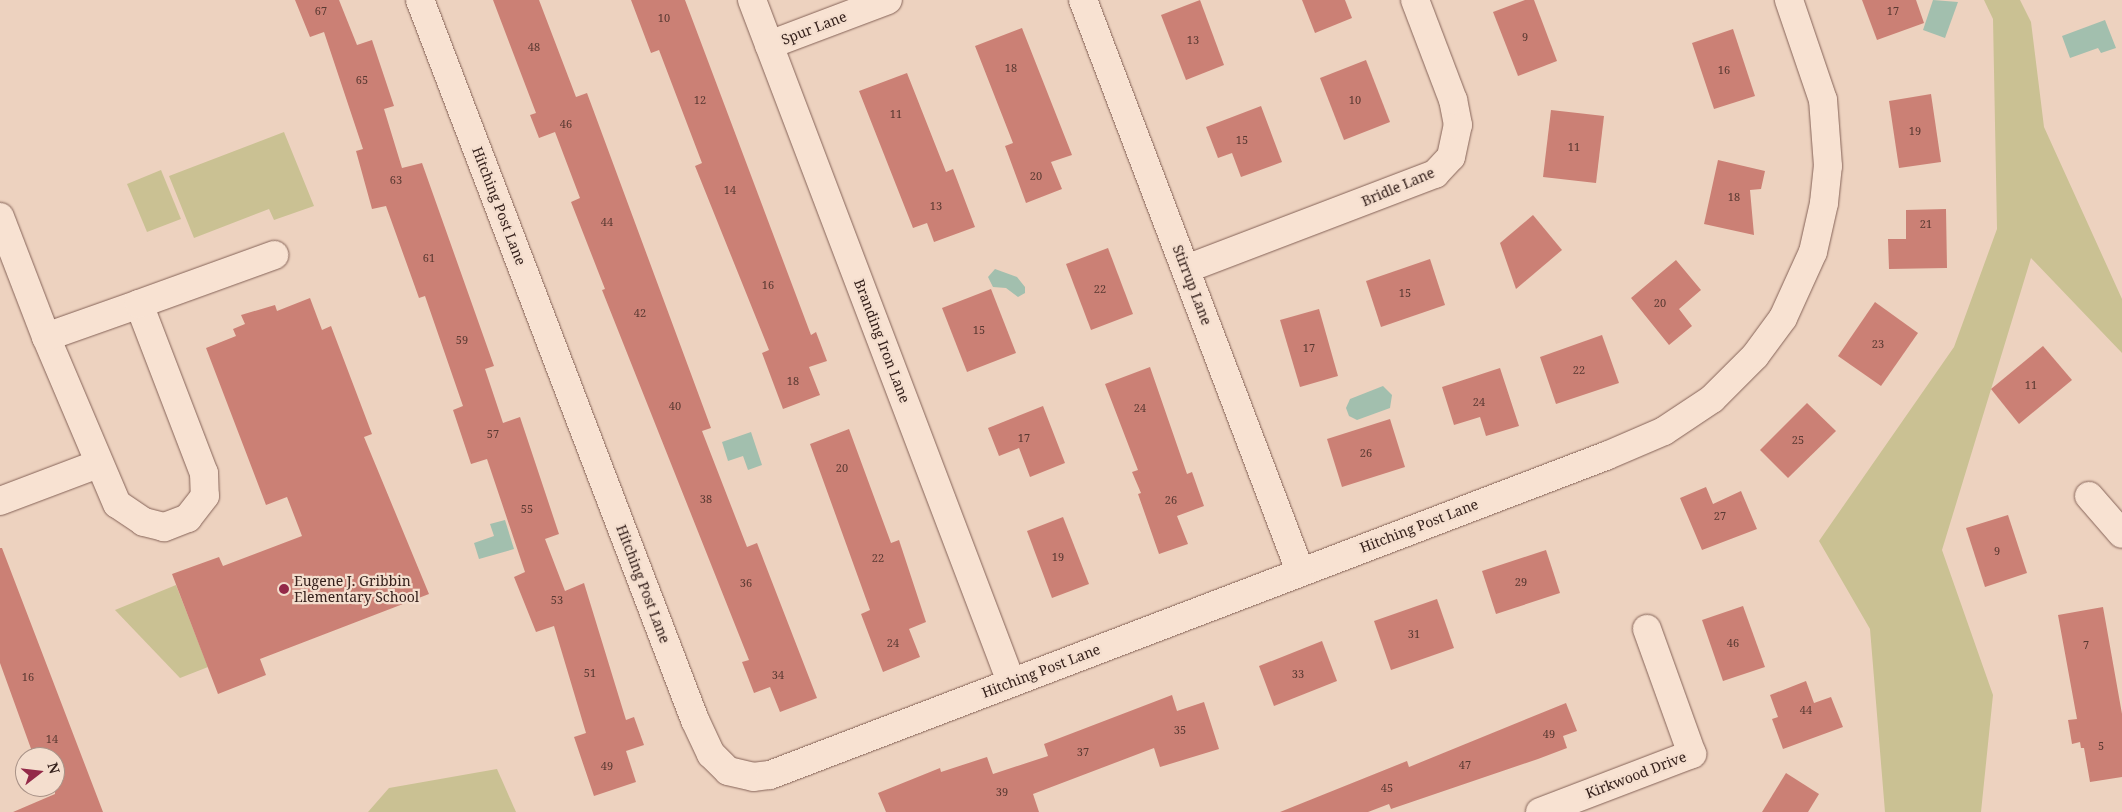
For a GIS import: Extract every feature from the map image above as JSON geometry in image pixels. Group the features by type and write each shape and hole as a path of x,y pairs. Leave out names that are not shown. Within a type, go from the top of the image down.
{"street":[{"name":"Hitching Post Lane","path":"420,0 711,754 728,771 753,778 770,776 1664,431 1712,399 1755,356 1783,318 1814,252 1828,166 1823,100 1789,0"},
{"name":"Branding Iron Lane","path":"752,0 1011,682"},
{"name":"Spur Lane","path":"769,45 888,0"},
{"name":"Stirrup Lane","path":"1083,0 1300,571"},
{"name":"Bridle Lane","path":"1186,269 1435,174 1451,157 1458,125 1453,100 1415,0"},
{"path":"0,217 46,338 98,464 117,504 144,522 164,527 188,518 205,496 204,473 139,304"},
{"path":"46,338 274,255"},
{"path":"0,501 98,464"},
{"path":"2089,496 2122,534"},
{"name":"Kirkwood Drive","path":"1540,812 1692,754 1647,629"}],"shaded area":[{"path":"1933,0 1958,2 1945,38 1923,30"},
{"path":"1984,0 2020,0 2031,22 2044,127 2122,299 2122,353 2031,258 1942,550 1993,695 1981,812 1885,812 1870,629 1819,541 1954,347 1997,229 1993,19"},
{"path":"2105,20 2116,48 2101,53 2098,48 2070,58 2062,36"},
{"path":"284,132 314,206 274,220 269,209 194,238 169,176"},
{"path":"161,170 181,219 147,232 127,184"},
{"path":"995,269 1017,277 1025,287 1025,293 1018,297 1006,288 993,287 988,277"},
{"path":"1383,386 1392,395 1390,408 1357,420 1349,416 1346,408 1350,399"},
{"path":"751,432 762,465 748,470 743,456 728,461 722,442"},
{"path":"505,520 514,549 479,559 474,543 494,536 490,524"},
{"path":"176,585 208,667 180,678 115,610"},
{"path":"497,769 516,812 368,812 389,788"}],"building":[{"path":"295,0 339,0 357,45 372,40 394,106 384,109 402,168 422,163 494,366 485,369 503,423 520,417 559,534 545,539 565,591 584,583 626,720 634,717 644,745 626,751 636,782 594,796 574,737 586,733 554,626 536,632 514,577 525,572 487,459 471,464 453,410 463,406 425,296 419,298 386,206 372,209 356,151 363,149 324,32 310,37"},
{"path":"493,0 539,0 576,97 587,93 711,428 702,431 747,547 757,543 817,698 780,712 770,687 754,693 742,662 749,660 602,290 605,289 571,202 580,198 555,132 539,138 530,115 536,113"},
{"path":"631,0 685,0 811,335 816,332 827,361 809,367 820,395 783,409 762,353 769,350 695,166 702,163 659,50 651,53"},
{"path":"1200,0 1224,65 1186,80 1161,15"},
{"path":"1302,0 1345,0 1352,18 1315,33"},
{"path":"1525,0 1534,0 1557,61 1518,76 1493,12"},
{"path":"1862,0 1916,0 1924,23 1877,40"},
{"path":"1022,28 1072,155 1051,162 1062,189 1026,203 1005,146 1013,143 975,46"},
{"path":"1733,29 1755,96 1714,109 1692,43"},
{"path":"1366,60 1390,122 1344,140 1320,78"},
{"path":"907,73 946,172 953,169 975,227 934,242 927,223 913,228 859,91"},
{"path":"1931,94 1941,162 1899,168 1889,101"},
{"path":"1261,106 1282,162 1241,177 1232,153 1218,158 1206,127"},
{"path":"1551,110 1604,116 1596,183 1543,177"},
{"path":"1718,160 1765,171 1761,189 1750,190 1754,235 1704,224"},
{"path":"1946,209 1947,268 1889,269 1888,239 1906,239 1906,210"},
{"path":"1533,215 1562,250 1516,289 1500,243"},
{"path":"1108,248 1133,314 1091,330 1066,264"},
{"path":"1430,259 1445,305 1381,327 1366,281"},
{"path":"1676,260 1701,290 1679,309 1692,326 1669,345 1631,298"},
{"path":"991,289 1016,353 967,372 942,308"},
{"path":"310,298 322,330 331,326 372,434 364,437 429,594 260,659 266,675 218,694 172,574 219,557 223,566 302,536 287,497 266,505 206,348 236,336 233,329 245,324 241,315 275,305 277,311"},
{"path":"1875,302 1918,333 1881,386 1838,356"},
{"path":"1319,309 1338,376 1300,387 1280,320"},
{"path":"1602,335 1619,383 1556,404 1540,357"},
{"path":"2043,346 2072,380 2019,424 1991,389"},
{"path":"1150,367 1187,474 1192,472 1204,506 1177,516 1188,544 1159,554 1138,494 1141,493 1132,472 1138,470 1105,384"},
{"path":"1500,368 1519,426 1486,436 1480,417 1454,425 1442,387"},
{"path":"1807,403 1836,431 1788,478 1760,450"},
{"path":"1043,406 1065,463 1030,477 1019,448 999,456 988,428"},
{"path":"1390,419 1405,467 1342,487 1327,439"},
{"path":"849,429 891,543 899,540 926,622 909,629 920,657 883,672 861,614 870,610 810,444"},
{"path":"1706,487 1713,504 1741,491 1757,529 1702,550 1680,498"},
{"path":"2008,515 2027,573 1985,587 1966,528"},
{"path":"1063,517 1089,584 1052,598 1027,531"},
{"path":"0,548 2,548 103,812 13,812 48,797 65,797 65,747 30,747 0,663"},
{"path":"1546,550 1560,593 1496,614 1482,571"},
{"path":"1437,599 1454,648 1391,670 1374,621"},
{"path":"1743,606 1765,667 1723,681 1702,620"},
{"path":"2103,607 2122,714 2122,777 2090,782 2084,748 2081,748 2080,742 2072,744 2068,720 2077,719 2058,615"},
{"path":"1322,641 1337,681 1274,706 1259,666"},
{"path":"1806,681 1814,703 1831,697 1843,727 1783,749 1772,719 1778,717 1770,695"},
{"path":"1172,695 1177,711 1204,702 1219,749 1160,767 1154,748 1033,794 1039,812 886,812 878,793 940,768 941,772 987,757 993,774 1048,756 1044,744"},
{"path":"1566,703 1577,731 1563,736 1567,748 1391,809 1389,804 1368,812 1280,812 1407,761 1409,767"},
{"path":"1786,773 1819,794 1808,812 1762,812"}],"place":[{"name":"Eugene J. Gribbin Elementary School","path":"284,589"}]}
